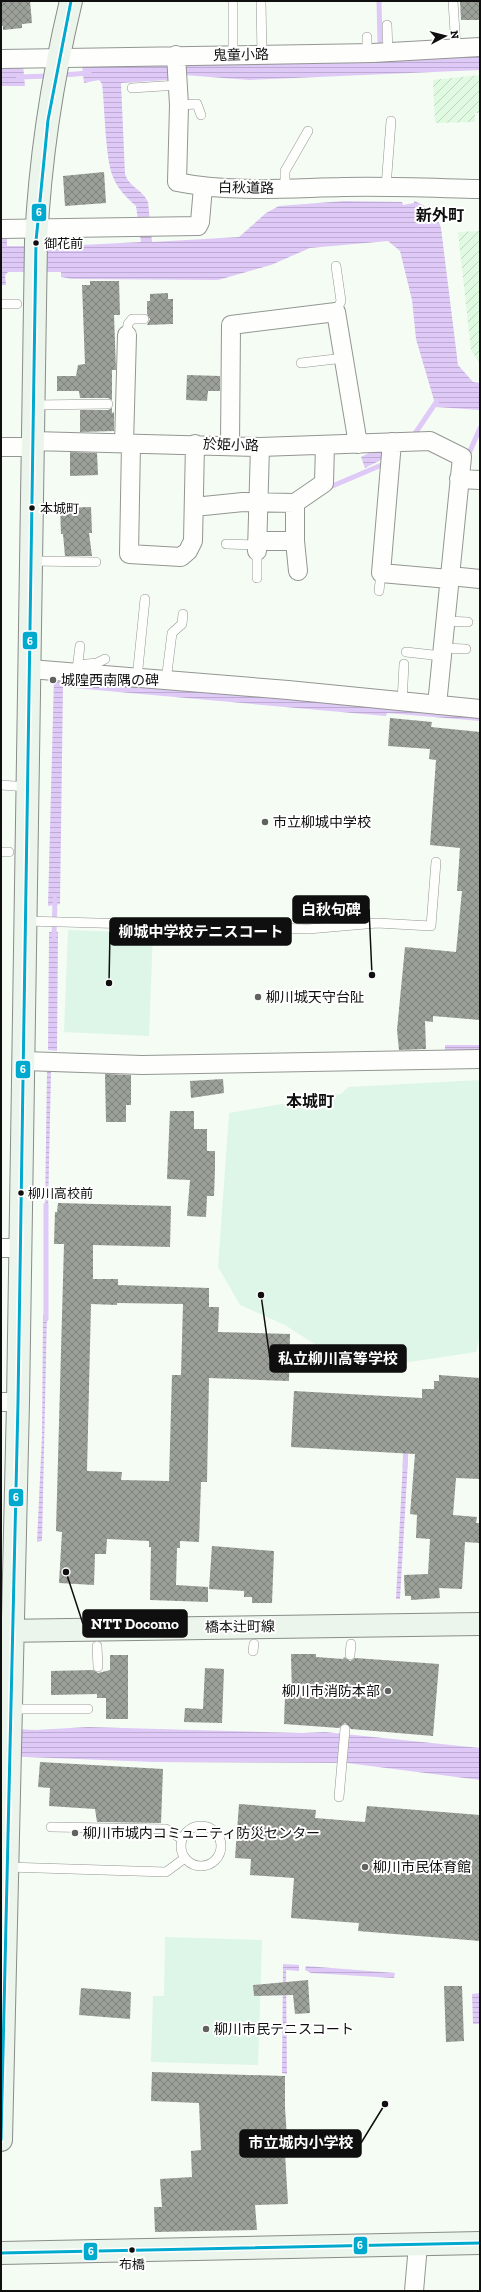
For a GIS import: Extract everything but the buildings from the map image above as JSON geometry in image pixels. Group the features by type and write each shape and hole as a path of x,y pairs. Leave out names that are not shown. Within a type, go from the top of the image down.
{"main road":[{"path":"1,2140 10,1716 7,1631 11,1248 24,1061 36,235 43,145 58,57 71,1"},
{"name":"橋本辻町線","path":"7,1631 480,1624"},
{"path":"1,2253 480,2243"}],"street":[{"name":"鬼童小路","path":"1,59 58,57 177,70 233,55 262,55 367,45 388,52 480,47"},
{"name":"白秋道路","path":"177,70 179,105 177,182 203,187 386,187 480,189"},
{"path":"1,228 36,235 198,226 200,222 203,187"},
{"path":"230,445 231,325 336,312 358,444"},
{"path":"127,335 129,554 181,557 188,551 193,541 195,444"},
{"name":"於姫小路","path":"1,447 34,444 195,444 260,447 430,441 462,457 468,479"},
{"path":"392,442 381,573 480,579"},
{"path":"194,507 258,503 295,503 324,483 325,445"},
{"path":"260,447 257,546 295,541"},
{"path":"443,705 446,621 450,578 468,479"},
{"path":"295,503 295,541 298,571"},
{"path":"30,669 78,669 166,681 288,690 402,702 480,708"},
{"path":"24,1061 142,1065 480,1059"},
{"path":"414,2291 418,2245"}],"lane":[{"path":"233,1 233,55"},
{"path":"262,1 262,55"},
{"path":"453,1 456,49"},
{"path":"387,25 388,52"},
{"path":"132,88 177,70"},
{"path":"179,105 197,104 201,115"},
{"path":"386,187 391,121"},
{"path":"285,188 284,171 308,131"},
{"path":"336,266 341,301 336,312"},
{"path":"1,304 17,304"},
{"path":"127,335 128,324 132,319 144,319"},
{"path":"300,363 344,358"},
{"path":"34,405 108,404"},
{"path":"226,544 257,546 257,578"},
{"path":"32,561 96,562"},
{"path":"379,591 381,573"},
{"path":"137,678 145,599"},
{"path":"166,681 172,632 182,624 183,614"},
{"path":"446,621 468,622"},
{"path":"80,646 78,669 105,659"},
{"path":"406,652 466,649"},
{"path":"402,702 404,664"},
{"path":"1,785 28,787"},
{"path":"26,921 308,929 377,923 430,926 436,862"},
{"path":"350,1655 351,1644"},
{"path":"97,1646 98,1667"},
{"path":"10,1716 88,1708"},
{"path":"339,1798 345,1731"},
{"path":"202,1826 214,1831 221,1842 219,1856 209,1864 196,1865 185,1858 181,1846 182,1839 190,1829 202,1826"},
{"path":"51,1827 166,1829 182,1839"},
{"path":"7,1867 166,1872 185,1858"}],"green space":[{"path":"480,75 480,113 475,113 475,122 435,123 433,80"},
{"path":"480,231 480,364 471,350 458,232"},
{"path":"68,930 153,933 149,1036 64,1032"},
{"path":"480,1080 480,1336 476,1352 383,1366 349,1362 316,1345 285,1325 240,1305 218,1267 229,1113 341,1094 348,1087"},
{"name":"柳川市民テニスコート","path":"165,1937 262,1940 258,2065 151,2062 153,1996 164,1996"}],"shaded area":[{"path":"480,51 480,70 249,80 184,75 169,77 168,80 121,83 125,174 130,182 143,194 148,202 152,242 239,237 266,213 279,206 344,201 402,202 403,205 414,203 414,201 424,206 431,212 437,219 441,228 458,365 473,382 480,383 480,410 436,407 416,339 412,300 400,251 388,241 310,248 271,265 218,280 72,279 61,277 61,272 8,272 5,275 6,285 1,285 1,238 7,238 7,246 61,246 141,242 136,206 117,185 110,169 102,84 99,80 84,83 82,65"},
{"path":"23,65 25,86 1,86 1,67"},
{"path":"380,447 385,458 365,468 361,457"},
{"path":"54,676 480,714 480,721 387,713 386,716 63,687 60,904 48,906"},
{"path":"49,932 58,932 57,1051 48,1050"},
{"path":"445,1045 480,1045 480,1054 445,1054"},
{"path":"47,1070 149,1073 51,1072 48,1211 45,1211"},
{"path":"47,1313 42,1541 37,1542 42,1436 43,1314"},
{"path":"403,1460 408,1460 400,1599 396,1599"},
{"path":"88,1727 302,1733 325,1732 480,1748 480,1780 347,1763 154,1762 1,1756 1,1728 35,1730"},
{"path":"283,1964 299,1965 299,1971 286,1970 287,2074 282,2073"},
{"path":"306,1966 395,1973 394,1978 311,1973 305,1970"},
{"path":"480,1993 480,2024 473,2024 472,1994"}],"waterway":[{"path":"379,1 380,42"},
{"path":"62,75 89,73"},
{"path":"18,77 50,76"},
{"path":"414,435 437,401"},
{"path":"467,458 480,428"},
{"path":"330,487 384,464"},
{"path":"54,937 55,899"},
{"path":"46,1205 46,1319"},
{"path":"405,1466 406,1448"}],"transit line":[{"name":"6","path":"1,2140 18,1402 36,241 48,120 71,1"},
{"name":"6","path":"1,2253 480,2243"}],"place":[{"name":"御花前","path":"36,243"},
{"name":"本城町","path":"32,508"},
{"name":"城隍西南隅の碑","path":"53,680"},
{"name":"市立柳城中学校","path":"265,822"},
{"name":"白秋句碑","path":"372,975"},
{"name":"柳城中学校テニスコート","path":"109,983"},
{"name":"柳川城天守台阯","path":"258,997"},
{"name":"柳川高校前","path":"21,1193"},
{"name":"私立柳川高等学校","path":"261,1295"},
{"name":"NTT Docomo","path":"66,1572"},
{"name":"柳川市消防本部","path":"388,1691"},
{"name":"柳川市城内コミュニティ防災センター","path":"75,1833"},
{"name":"柳川市民体育館","path":"365,1867"},
{"name":"柳川市民テニスコート","path":"206,2029"},
{"name":"市立城内小学校","path":"385,2104"},
{"name":"布橋","path":"132,2250"}],"district":[{"name":"新外町","path":"440,215"},
{"name":"本城町","path":"310,1101"}]}
